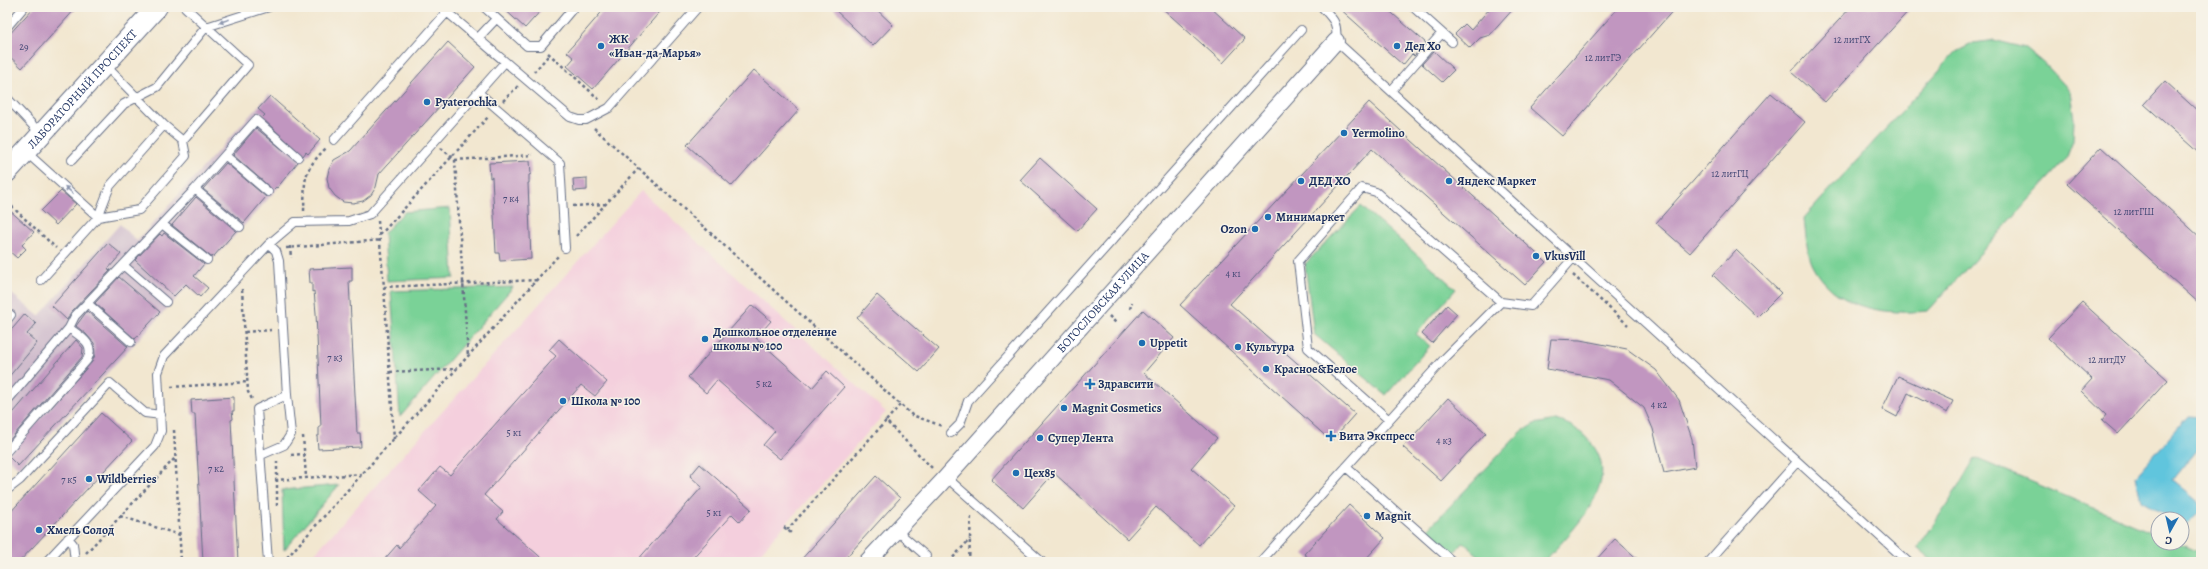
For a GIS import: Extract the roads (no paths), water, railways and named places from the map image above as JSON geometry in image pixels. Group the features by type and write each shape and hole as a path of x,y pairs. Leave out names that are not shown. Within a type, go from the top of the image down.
{"street":[{"name":"ЛАБОРАТОРНЫЙ ПРОСПЕКТ","path":"7,172 157,7"},
{"name":"БОГОСЛОВСКАЯ УЛИЦА","path":"867,562 942,475 1336,41"}],"lane":[{"path":"7,27 24,7"},
{"path":"183,141 248,65 185,7"},
{"path":"72,160 124,104 156,87 206,27 269,7"},
{"path":"484,7 527,46 541,46 574,7"},
{"path":"334,140 445,8 505,62 570,117 579,120 586,120 609,108 698,7"},
{"path":"1322,7 1332,18 1337,27 1336,41 1908,562"},
{"path":"1413,7 1452,42"},
{"path":"478,38 496,19"},
{"path":"951,433 960,424 968,401 1301,30"},
{"path":"1391,91 1442,33"},
{"path":"46,562 155,446 161,431 162,415 158,373 164,356 269,244 295,222 349,221 370,214 505,62"},
{"path":"98,217 139,210 186,156 183,141 164,125 105,65"},
{"path":"479,93 560,163 565,248"},
{"path":"7,98 41,134"},
{"path":"7,401 69,328 75,316 226,156 256,120 298,157"},
{"path":"41,280 98,217 110,186 164,125"},
{"path":"26,152 98,217"},
{"path":"226,156 268,192"},
{"path":"1389,420 1308,348 1298,261 1362,188 1376,192 1501,302 1531,306 1574,257"},
{"path":"195,189 240,227"},
{"path":"162,224 207,260"},
{"path":"261,455 284,445 292,434 287,395 279,261 276,251 269,244"},
{"path":"123,265 166,302"},
{"path":"1260,562 1446,358 1501,302"},
{"path":"87,304 131,342"},
{"path":"7,451 91,354 91,347 87,342 69,328"},
{"path":"7,490 20,480 110,383 145,413 162,415"},
{"path":"268,562 257,409 287,395"},
{"path":"1711,561 1797,462"},
{"path":"1346,467 1453,562"},
{"path":"942,475 1042,562"},
{"path":"896,530 926,556 921,562"},
{"path":"68,538 73,544 78,560"}],"water":[{"path":"2188,416 2201,417 2201,450 2198,448 2172,480 2201,504 2201,511 2190,521 2190,511 2159,511 2141,501 2136,476"}],"place":[{"name":"ЖК «Иван-да-Марья»","path":"601,46"},
{"name":"Дед Хо","path":"1397,46"},
{"name":"Pyaterochka","path":"427,102"},
{"name":"Yermolino","path":"1344,133"},
{"name":"ДЕД ХО","path":"1301,181"},
{"name":"Яндекс Маркет","path":"1449,181"},
{"name":"Минимаркет","path":"1268,217"},
{"name":"Ozon","path":"1255,229"},
{"name":"VkusVill","path":"1536,256"},
{"name":"Дошкольное отделение школы № 100","path":"705,339"},
{"name":"Uppetit","path":"1142,343"},
{"name":"Культура","path":"1238,347"},
{"name":"Красное&Белое","path":"1266,369"},
{"name":"Здравсити","path":"1090,384"},
{"name":"Школа № 100","path":"563,401"},
{"name":"Magnit Cosmetics","path":"1064,408"},
{"name":"Вита Экспресс","path":"1331,436"},
{"name":"Супер Лента","path":"1040,438"},
{"name":"Цех85","path":"1016,473"},
{"name":"Wildberries","path":"89,479"},
{"name":"Magnit","path":"1367,516"},
{"name":"Хмель Солод","path":"39,530"}]}
